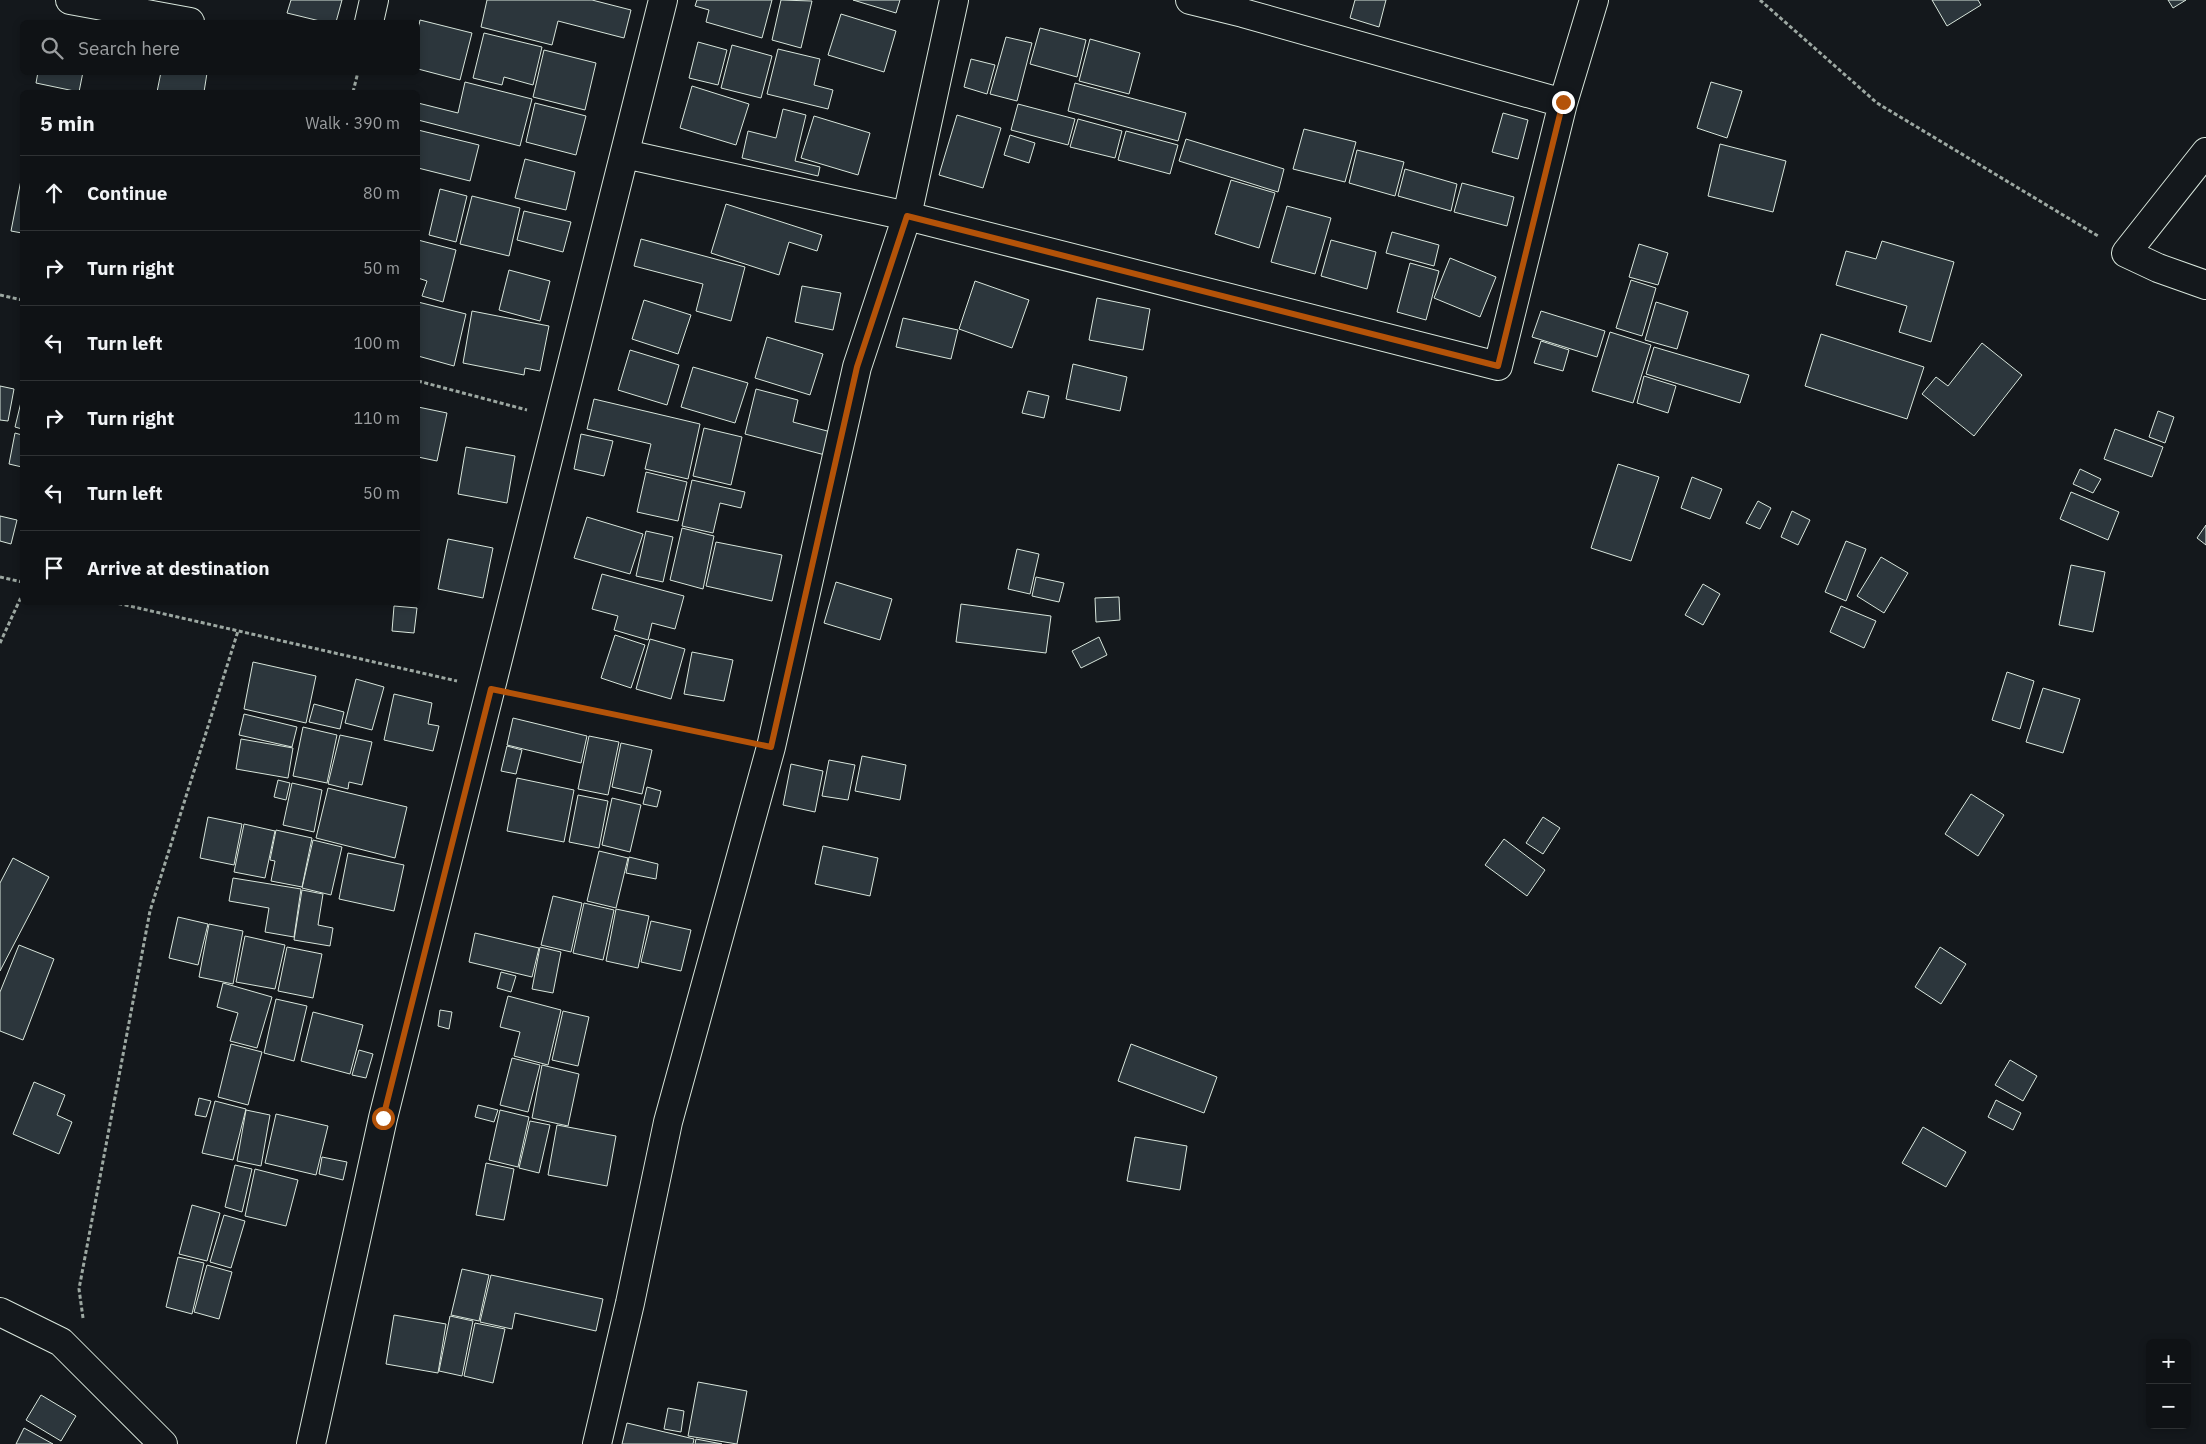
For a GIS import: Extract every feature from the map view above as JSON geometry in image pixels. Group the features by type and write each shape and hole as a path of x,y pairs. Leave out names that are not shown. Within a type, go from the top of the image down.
{"street":[{"path":"70,0 179,20"},
{"path":"369,20 374,0"},
{"path":"311,1444 383,1118 663,0"},
{"path":"597,1444 630,1303 668,1122 771,747 857,367 907,216 954,0"},
{"path":"1190,0 1563,102"},
{"path":"625,154 907,216 1498,366 1563,102 1594,0"},
{"path":"2206,152 2126,253 2158,268 2206,285"},
{"path":"0,1312 61,1342 163,1444"}],"path":[{"path":"1760,0 1877,103 2126,253"},
{"path":"354,90 357,75"},
{"path":"0,295 20,300"},
{"path":"420,382 559,418"},
{"path":"0,577 20,582"},
{"path":"0,643 20,599"},
{"path":"125,605 491,689 771,747"},
{"path":"90,1372 79,1289 150,911 238,631"}],"building":[{"path":"291,0 342,0 337,20 316,20 287,13"},
{"path":"487,0 592,0 631,10 624,38 558,21 552,45 481,27"},
{"path":"697,0 772,0 762,38 706,22 709,10 695,6"},
{"path":"781,0 812,1 801,48 772,40"},
{"path":"853,0 900,0 896,13"},
{"path":"1355,0 1386,0 1379,27 1350,18"},
{"path":"1932,0 1978,0 1981,5 1947,26"},
{"path":"2168,0 2186,0 2173,8"},
{"path":"841,14 896,31 884,72 828,55"},
{"path":"420,20 472,33 460,80 420,70"},
{"path":"1040,28 1086,40 1077,77 1030,64"},
{"path":"484,33 542,47 533,85 504,77 502,85 473,78"},
{"path":"1006,37 1032,43 1017,101 990,94"},
{"path":"1090,39 1140,53 1129,94 1079,81"},
{"path":"698,42 727,50 718,85 689,78"},
{"path":"732,45 772,56 761,98 721,88"},
{"path":"778,49 820,59 814,85 833,90 828,109 767,94"},
{"path":"544,50 596,63 585,110 533,97"},
{"path":"971,59 995,65 987,94 964,87"},
{"path":"37,75 82,75 79,90 69,90 36,83"},
{"path":"160,75 207,75 204,90 157,90"},
{"path":"465,82 532,99 520,146 420,121 420,104 458,113"},
{"path":"1711,82 1742,91 1727,138 1697,128"},
{"path":"1075,83 1186,113 1178,141 1068,111"},
{"path":"692,86 749,104 736,145 680,128"},
{"path":"535,103 586,116 576,155 526,142"},
{"path":"1018,104 1075,119 1068,145 1011,130"},
{"path":"783,109 806,115 795,161 820,167 818,176 742,158 748,131 776,138"},
{"path":"1503,113 1528,120 1518,159 1492,152"},
{"path":"957,115 1001,128 983,188 939,175"},
{"path":"814,116 870,133 858,175 801,158"},
{"path":"1078,119 1122,131 1115,158 1070,147"},
{"path":"1304,129 1356,142 1345,182 1293,169"},
{"path":"420,130 479,145 470,181 420,168"},
{"path":"1126,131 1178,145 1170,174 1118,160"},
{"path":"1010,135 1035,143 1029,163 1004,155"},
{"path":"1186,139 1284,169 1278,192 1179,161"},
{"path":"1720,144 1786,161 1773,212 1708,196"},
{"path":"1357,150 1404,162 1395,196 1349,183"},
{"path":"525,159 575,172 566,210 515,198"},
{"path":"1405,169 1457,184 1451,211 1398,196"},
{"path":"1231,180 1275,193 1259,248 1215,234"},
{"path":"1462,183 1514,197 1507,226 1454,212"},
{"path":"20,185 20,233 11,231"},
{"path":"440,189 467,196 456,242 429,235"},
{"path":"472,196 520,208 509,256 460,244"},
{"path":"726,204 822,235 817,251 789,242 779,275 711,253"},
{"path":"1287,206 1331,218 1315,274 1271,262"},
{"path":"524,211 571,222 563,252 517,240"},
{"path":"1392,232 1439,245 1434,266 1386,253"},
{"path":"641,239 745,267 731,321 696,311 703,284 634,266"},
{"path":"1331,240 1376,252 1367,289 1321,276"},
{"path":"420,241 456,250 443,302 422,296 427,281 420,279"},
{"path":"1882,241 1954,262 1931,342 1899,332 1907,306 1836,285 1846,251 1876,259"},
{"path":"1639,244 1668,253 1658,285 1629,277"},
{"path":"1450,258 1496,277 1480,317 1434,298"},
{"path":"1410,263 1439,271 1426,320 1397,312"},
{"path":"509,270 550,281 540,321 499,310"},
{"path":"1631,280 1656,288 1642,336 1616,328"},
{"path":"975,281 1029,300 1012,348 959,329"},
{"path":"802,286 841,293 833,330 795,322"},
{"path":"1097,298 1150,309 1143,350 1089,340"},
{"path":"644,300 691,315 678,354 632,339"},
{"path":"420,302 466,314 454,366 420,357"},
{"path":"1656,302 1688,312 1677,349 1645,340"},
{"path":"472,311 549,326 540,371 525,368 524,375 463,363"},
{"path":"1541,311 1605,331 1597,357 1532,337"},
{"path":"903,318 958,330 951,359 896,347"},
{"path":"1610,332 1651,345 1633,403 1592,391"},
{"path":"1821,334 1924,367 1907,419 1805,386"},
{"path":"767,337 823,354 810,395 755,378"},
{"path":"1541,341 1569,350 1563,371 1534,363"},
{"path":"1982,343 2022,375 1974,436 1922,394 1936,377 1948,386"},
{"path":"1654,347 1749,375 1740,403 1646,374"},
{"path":"630,350 679,365 667,405 618,390"},
{"path":"1073,364 1127,377 1120,411 1066,399"},
{"path":"693,367 748,383 735,423 681,407"},
{"path":"1644,376 1676,386 1668,413 1637,403"},
{"path":"0,386 14,389 8,421 0,420"},
{"path":"756,389 798,400 793,422 831,432 825,455 745,434"},
{"path":"1028,391 1049,396 1044,418 1022,413"},
{"path":"594,399 700,424 688,479 645,469 651,444 587,429"},
{"path":"20,406 20,428 15,427"},
{"path":"420,407 447,413 437,461 420,457"},
{"path":"2158,411 2174,417 2165,443 2149,437"},
{"path":"704,428 742,437 731,485 693,476"},
{"path":"2115,429 2163,447 2152,477 2104,459"},
{"path":"15,433 20,434 20,467 9,464"},
{"path":"581,434 613,441 604,476 574,469"},
{"path":"466,447 515,456 507,503 458,494"},
{"path":"1618,464 1659,477 1631,561 1591,548"},
{"path":"2080,469 2101,479 2093,493 2073,484"},
{"path":"646,472 687,482 678,521 637,512"},
{"path":"1692,477 1722,489 1710,519 1681,508"},
{"path":"692,480 745,492 741,508 720,503 713,533 682,526"},
{"path":"2071,492 2119,512 2108,540 2060,519"},
{"path":"1758,501 1771,508 1760,529 1746,523"},
{"path":"1792,511 1810,520 1798,545 1781,537"},
{"path":"0,516 17,520 11,544 0,541"},
{"path":"587,517 643,534 630,574 574,558"},
{"path":"2206,525 2206,545 2197,538"},
{"path":"682,528 714,536 703,589 670,580"},
{"path":"646,531 673,537 663,582 636,576"},
{"path":"448,539 493,548 483,598 438,589"},
{"path":"1846,541 1866,549 1846,601 1825,592"},
{"path":"716,542 782,555 772,601 706,586"},
{"path":"1017,549 1039,554 1030,594 1008,589"},
{"path":"1881,557 1908,573 1884,613 1857,596"},
{"path":"2071,565 2105,572 2093,632 2059,625"},
{"path":"602,574 684,596 675,629 652,623 648,640 614,630 618,616 592,609"},
{"path":"1036,577 1064,583 1059,602 1032,596"},
{"path":"836,582 892,599 880,640 824,623"},
{"path":"1703,584 1720,594 1703,625 1685,615"},
{"path":"1119,597 1120,620 1096,622 1095,598"},
{"path":"961,604 1051,616 1046,653 956,642"},
{"path":"394,606 417,608 414,633 392,631"},
{"path":"1841,606 1876,621 1864,648 1830,632"},
{"path":"615,635 645,645 631,688 601,678"},
{"path":"1099,637 1107,655 1081,668 1072,651"},
{"path":"650,639 685,649 671,699 636,689"},
{"path":"692,652 733,660 724,701 684,694"},
{"path":"253,662 316,676 306,723 244,709"},
{"path":"2007,672 2034,681 2020,729 1992,720"},
{"path":"356,679 384,687 372,730 345,723"},
{"path":"2043,688 2080,699 2063,753 2026,742"},
{"path":"394,694 432,703 428,724 439,726 433,751 384,740"},
{"path":"314,704 344,712 340,729 309,722"},
{"path":"244,714 297,727 292,747 239,735"},
{"path":"513,718 587,736 581,763 507,745"},
{"path":"303,727 337,735 327,783 293,776"},
{"path":"340,735 372,742 362,785 349,782 348,789 328,784"},
{"path":"589,736 619,742 608,795 578,789"},
{"path":"241,739 293,748 288,778 236,769"},
{"path":"621,743 652,750 642,794 612,787"},
{"path":"507,746 522,750 516,774 501,771"},
{"path":"862,756 906,765 900,800 855,791"},
{"path":"829,760 855,765 848,800 822,796"},
{"path":"791,764 823,771 815,812 783,805"},
{"path":"517,778 574,790 564,842 507,831"},
{"path":"278,780 290,783 286,800 274,797"},
{"path":"292,783 322,790 314,832 283,825"},
{"path":"647,787 661,791 657,807 643,804"},
{"path":"328,788 407,807 395,858 316,838"},
{"path":"1971,794 2004,815 1978,856 1945,834"},
{"path":"578,795 608,801 599,848 569,842"},
{"path":"612,798 641,805 630,852 602,845"},
{"path":"208,817 242,824 234,865 200,858"},
{"path":"1543,817 1560,828 1543,854 1526,843"},
{"path":"244,824 275,831 265,878 234,872"},
{"path":"276,830 312,838 302,887 271,881 275,861 270,860"},
{"path":"1504,839 1545,870 1527,896 1485,865"},
{"path":"313,840 342,847 331,895 302,888"},
{"path":"823,846 878,858 870,896 815,884"},
{"path":"599,851 628,858 616,908 587,901"},
{"path":"348,853 404,865 394,911 339,899"},
{"path":"629,857 658,864 656,879 626,873"},
{"path":"13,858 49,877 0,971 0,883"},
{"path":"233,878 301,889 294,937 265,932 269,908 229,901"},
{"path":"302,890 323,894 318,925 333,928 330,946 294,940"},
{"path":"553,896 582,903 571,952 541,945"},
{"path":"584,903 614,910 603,960 573,953"},
{"path":"616,909 649,916 638,968 606,961"},
{"path":"178,917 208,924 198,965 169,958"},
{"path":"651,921 691,930 681,971 641,962"},
{"path":"209,924 243,931 233,984 199,977"},
{"path":"475,933 539,948 532,977 469,962"},
{"path":"245,936 285,945 275,989 236,982"},
{"path":"19,945 54,959 23,1040 0,1031 0,992"},
{"path":"287,947 322,954 313,998 278,991"},
{"path":"540,947 561,952 553,993 532,989"},
{"path":"1940,947 1966,964 1941,1004 1915,987"},
{"path":"501,972 516,976 511,992 497,988"},
{"path":"223,983 272,997 257,1048 230,1041 238,1013 217,1007"},
{"path":"508,996 561,1010 548,1065 514,1056 520,1032 500,1027"},
{"path":"276,999 307,1006 294,1061 264,1053"},
{"path":"440,1010 452,1012 449,1029 438,1026"},
{"path":"563,1011 589,1017 578,1066 552,1060"},
{"path":"313,1012 363,1025 350,1074 301,1061"},
{"path":"231,1044 262,1052 248,1105 218,1097"},
{"path":"1131,1044 1217,1077 1204,1113 1118,1081"},
{"path":"359,1050 373,1054 366,1078 352,1075"},
{"path":"512,1058 540,1065 528,1112 500,1105"},
{"path":"2010,1060 2037,1076 2023,1101 1995,1085"},
{"path":"542,1065 579,1074 568,1126 532,1118"},
{"path":"34,1082 65,1095 57,1115 72,1122 59,1154 13,1134"},
{"path":"199,1098 211,1101 206,1117 195,1115"},
{"path":"1996,1100 2021,1113 2013,1130 1988,1117"},
{"path":"215,1101 246,1109 233,1160 202,1153"},
{"path":"478,1105 498,1110 494,1122 475,1117"},
{"path":"246,1110 270,1115 261,1166 237,1161"},
{"path":"500,1110 529,1117 518,1167 489,1160"},
{"path":"276,1114 328,1126 316,1175 265,1163"},
{"path":"530,1121 550,1125 539,1173 519,1168"},
{"path":"557,1125 616,1136 607,1186 548,1175"},
{"path":"1923,1127 1966,1152 1946,1187 1902,1163"},
{"path":"1135,1137 1187,1146 1180,1190 1127,1181"},
{"path":"322,1157 347,1162 343,1180 319,1174"},
{"path":"486,1163 514,1169 504,1220 476,1215"},
{"path":"235,1165 252,1169 242,1212 225,1207"},
{"path":"255,1169 298,1180 286,1226 245,1216"},
{"path":"192,1205 220,1213 207,1261 179,1254"},
{"path":"224,1215 245,1221 231,1268 210,1262"},
{"path":"178,1257 204,1263 192,1314 166,1307"},
{"path":"207,1265 232,1272 219,1319 194,1312"},
{"path":"462,1269 489,1275 479,1321 451,1315"},
{"path":"491,1275 603,1299 596,1331 515,1313 512,1329 480,1322"},
{"path":"394,1315 446,1324 438,1373 386,1364"},
{"path":"450,1316 473,1321 462,1376 439,1371"},
{"path":"475,1323 505,1329 493,1383 464,1376"},
{"path":"698,1382 747,1391 737,1444 688,1436"},
{"path":"41,1395 76,1416 61,1441 26,1420"},
{"path":"668,1408 684,1411 681,1432 664,1429"},
{"path":"627,1423 694,1439 693,1444 622,1444"},
{"path":"24,1428 53,1444 16,1444"},
{"path":"696,1439 722,1444 695,1444"}],"route":[{"path":"383,1118 491,689 771,747 857,367 907,216 1498,366 1563,102"}]}
